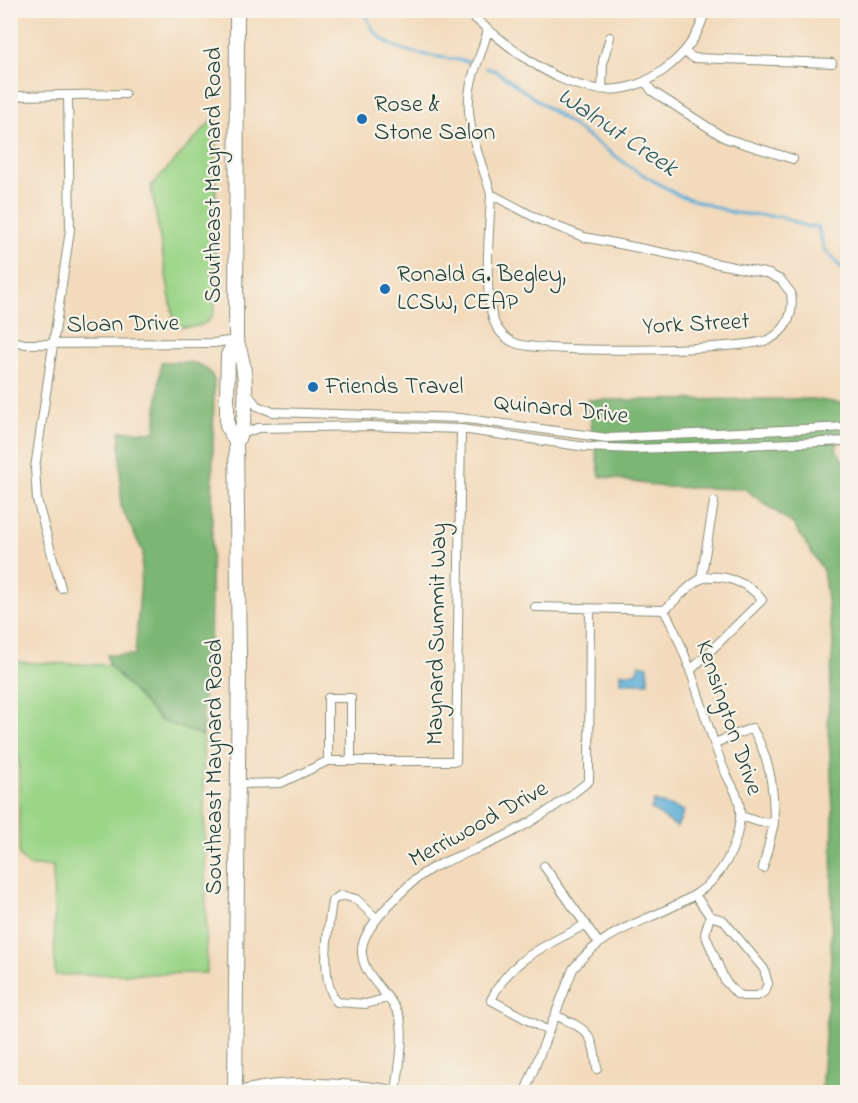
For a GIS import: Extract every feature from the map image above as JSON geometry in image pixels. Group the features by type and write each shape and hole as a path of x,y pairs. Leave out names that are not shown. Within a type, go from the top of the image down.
{"main road":[{"name":"Southeast Maynard Road","path":"236,1092 238,439 244,428 243,356 236,340 237,10"},
{"name":"Southeast Maynard Road","path":"236,340 228,355 227,426 238,439"}],"street":[{"path":"465,10 545,72 573,85 602,89 645,81 660,73 684,52 699,31 705,10"},
{"name":"York Street","path":"488,29 472,79 468,116 472,138 491,194 490,310 497,328 516,344 570,348 741,346 768,340 784,328 789,319 791,293 781,280 769,274 584,237 540,220 491,194"},
{"path":"602,89 603,61 610,37"},
{"path":"684,52 694,58 832,63"},
{"path":"645,81 652,91 725,138 793,159"},
{"path":"16,96 124,94"},
{"path":"61,588 37,500 35,468 70,220 68,95"},
{"name":"Sloan Drive","path":"10,340 25,344 54,345 214,343 236,340"},
{"name":"Quinard Drive","path":"243,388 257,406 273,412 460,418 607,438 848,427"},
{"name":"Quinard Drive","path":"238,439 258,428 282,427 460,429 586,447 635,448 848,441"},
{"name":"Maynard Summit Way","path":"238,784 281,783 328,761 456,761 460,429"},
{"path":"701,579 714,502"},
{"path":"535,607 664,610 701,579 734,579 755,590 762,600 692,669"},
{"name":"Merriwood Drive","path":"399,1092 402,1027 399,1015 366,970 363,959 365,937 377,919 424,873 507,835 565,800 589,781 590,609"},
{"name":"Kensington Drive","path":"525,1092 573,969 598,942 695,895 711,882 727,863 741,816 736,788 724,769 692,669 678,635 664,610"},
{"path":"328,761 328,698 351,698 351,761"},
{"path":"715,743 752,728 764,747 771,774 774,823 763,868"},
{"path":"741,816 759,822 774,823"},
{"path":"544,866 598,942"},
{"path":"377,919 356,899 341,895 332,901 328,927 330,994 337,1002 348,1005 366,1004 387,998"},
{"path":"695,895 710,916 723,920 764,969 768,984 764,992 757,996 742,996 736,994 725,981 705,934 710,916"},
{"path":"548,1031 491,1000 501,980 516,963 586,924"},
{"path":"555,1015 583,1027 591,1036 597,1069"},
{"path":"236,1092 255,1086 337,1084 399,1092"}],"green space":[{"path":"216,116 215,308 213,315 205,323 194,327 175,327 151,186"},
{"path":"161,362 199,364 210,373 214,380 210,657 204,657 203,736 160,720 109,665 107,655 135,655 143,552 121,507 120,431 155,432"},
{"path":"812,399 847,404 847,416 836,449 848,468 847,1092 821,1092 831,958 833,811 828,719 833,642 823,570 794,525 745,489 663,487 600,476 587,400"},
{"path":"11,662 109,665 160,720 203,736 207,973 55,975 53,866 29,866 19,856 19,756 11,756"}],"water":[{"path":"639,664 648,666 648,683 621,683 621,673 636,673"},
{"path":"654,801 684,811 677,827 651,809"}],"waterway":[{"name":"Walnut Creek","path":"365,10 371,26 380,37 392,45 406,51 469,62"},
{"name":"Walnut Creek","path":"486,68 496,71 635,170 678,195 734,213 782,217 805,226 818,227 824,249 848,275"}],"place":[{"name":"Rose & Stone Salon","path":"362,119"},
{"name":"Ronald G. Begley, LCSW, CEAP","path":"385,289"},
{"name":"Friends Travel","path":"313,387"}]}
